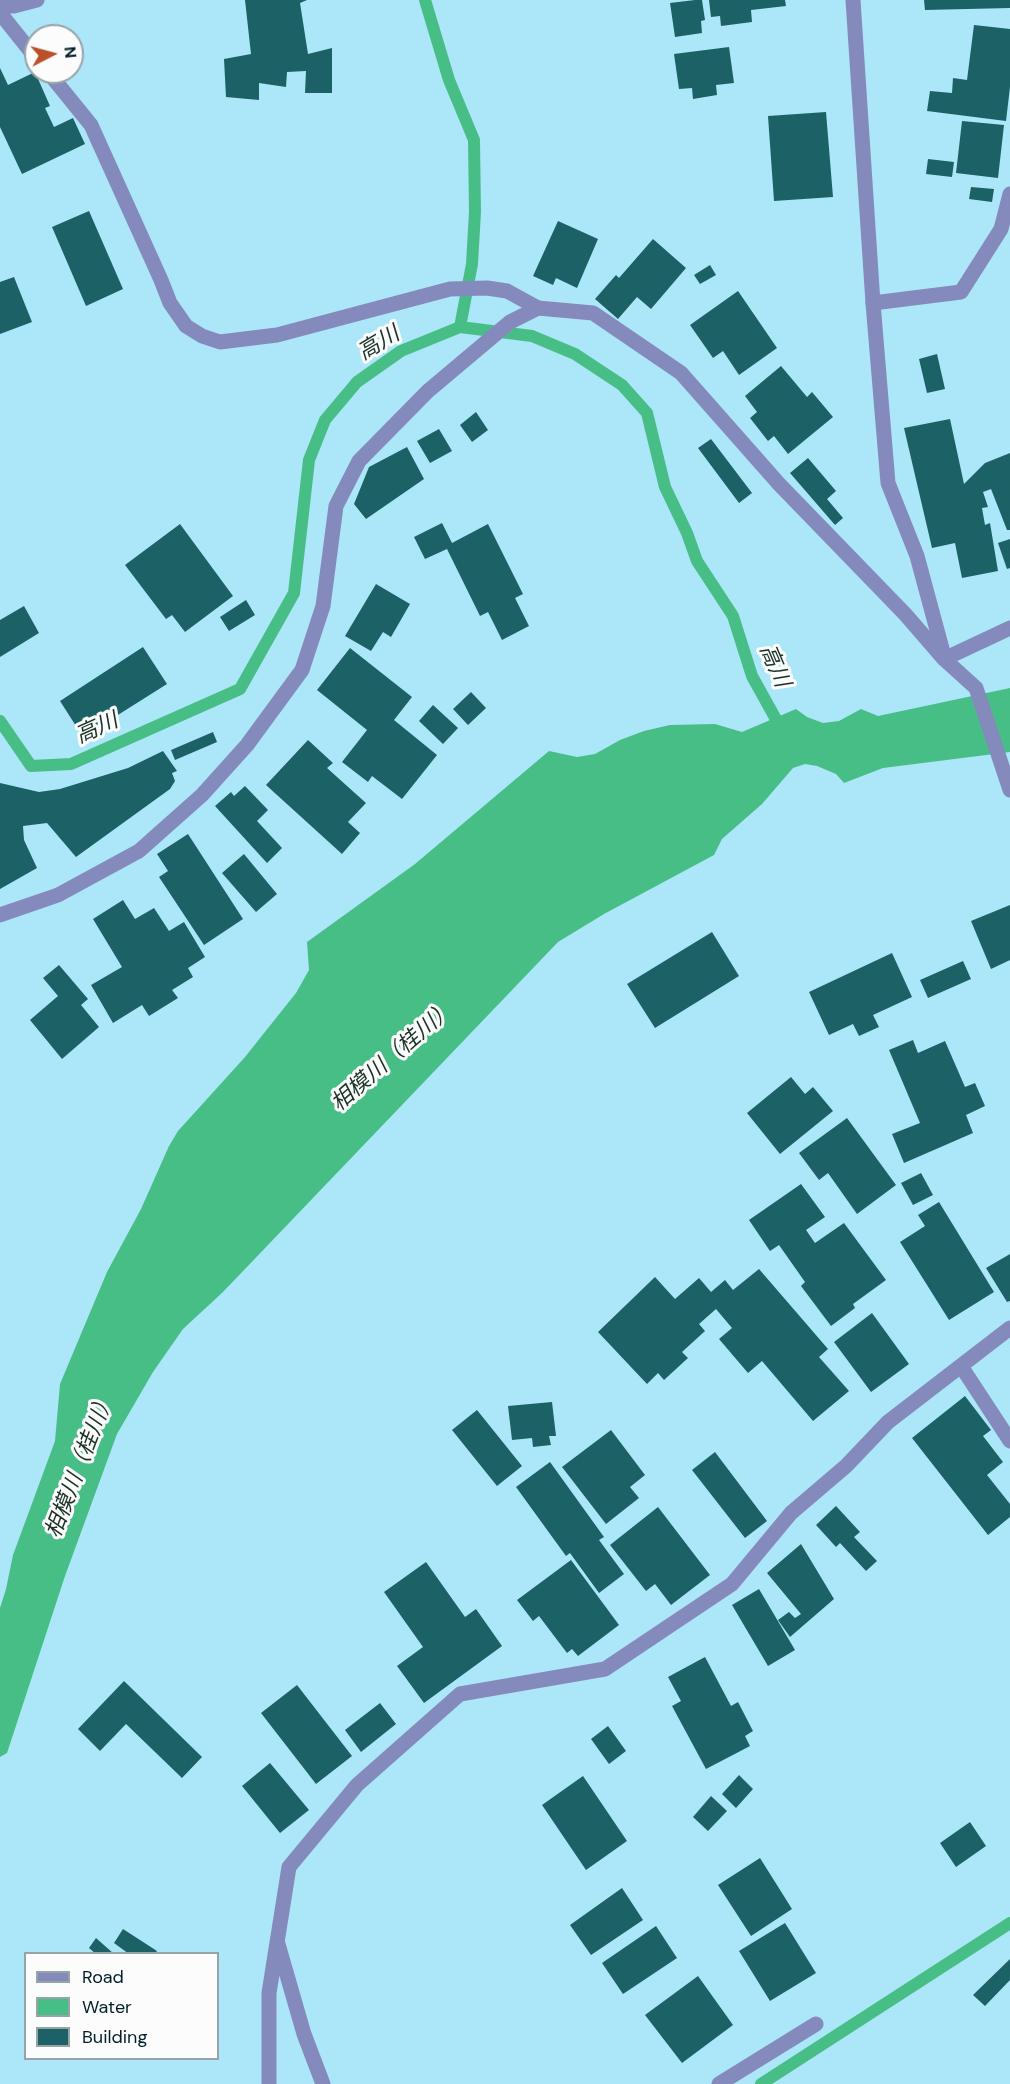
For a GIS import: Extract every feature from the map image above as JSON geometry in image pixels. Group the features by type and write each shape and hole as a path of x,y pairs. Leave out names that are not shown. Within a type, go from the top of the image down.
{"street":[{"path":"0,6 14,6 37,0"},
{"path":"853,0 873,303 888,483 917,556 944,659"},
{"path":"0,13 24,42"},
{"path":"58,84 91,125 170,303 186,326 202,336 220,342 278,335 450,289 487,288 507,291 537,308 592,313 681,373 778,483 905,614 944,659 976,688 1010,790"},
{"path":"873,303 961,292 1001,230 1010,194"},
{"path":"0,915 58,895 139,851 202,795 247,745 302,670 323,606 336,506 359,461 428,391 493,339 510,322 537,308"},
{"path":"944,659 1010,628"},
{"path":"269,2084 269,1993 289,1867 357,1785 460,1694 605,1669 732,1584 791,1513 846,1466 888,1422 1010,1328"},
{"path":"961,1366 1010,1441"},
{"path":"278,1941 304,2034 323,2084"},
{"path":"719,2084 816,2024"}],"water":[{"name":"相模川（桂川）","path":"1010,688 1010,752 883,768 844,783 836,774 817,766 805,764 793,768 762,804 722,839 714,855 604,914 558,942 223,1292 183,1329 153,1372 117,1434 65,1576 7,1753 0,1757 0,1608 13,1555 55,1441 60,1384 107,1272 141,1209 169,1146 178,1131 245,1057 296,993 309,970 307,942 415,864 549,751 577,757 595,754 620,740 670,725 715,724 742,732 796,709 807,717 823,723 839,721 861,709 878,716"}],"building":[{"path":"245,0 307,0 300,3 308,54 332,48 332,93 305,93 306,71 287,72 286,87 259,83 259,100 226,97 224,59 251,54"},
{"path":"702,0 705,20 701,21 702,33 675,37 670,3"},
{"path":"709,0 785,0 786,6 751,10 752,22 721,26 720,16 711,17"},
{"path":"924,0 1010,0 1010,8 925,10"},
{"path":"974,25 1010,29 1010,87 1006,121 927,111 930,91 952,93 953,78 967,80"},
{"path":"729,47 734,83 716,85 717,95 693,99 692,88 679,89 674,54"},
{"path":"0,68 8,85 24,77 24,84 40,84 50,106 45,108 54,127 73,118 85,144 22,174 0,127"},
{"path":"826,112 833,197 774,201 768,116"},
{"path":"962,121 1004,125 998,178 956,173"},
{"path":"928,159 954,162 952,177 926,174"},
{"path":"971,187 994,189 992,202 969,199"},
{"path":"89,211 123,289 86,306 52,227"},
{"path":"558,221 598,239 577,288 556,278 553,285 533,276"},
{"path":"653,239 686,268 651,309 637,297 618,319 595,299 616,275 619,278"},
{"path":"710,265 716,275 700,284 694,275"},
{"path":"14,277 32,322 0,334 0,282"},
{"path":"738,291 777,348 739,375 723,351 713,358 690,325"},
{"path":"937,354 945,389 927,393 919,359"},
{"path":"781,366 807,397 812,392 833,417 788,454 774,436 768,441 750,418 757,412 745,396"},
{"path":"476,412 488,430 472,442 460,425"},
{"path":"950,419 964,484 985,463 1010,453 1010,530 1007,530 991,489 983,492 988,507 982,508 985,525 990,523 998,571 962,578 955,543 932,548 904,428"},
{"path":"439,429 452,451 430,463 417,441"},
{"path":"711,439 752,493 739,503 698,448"},
{"path":"407,447 424,479 366,519 354,504 369,467"},
{"path":"808,458 836,491 827,499 843,518 835,525 790,473"},
{"path":"442,523 452,543 488,524 523,594 515,598 529,626 502,640 488,612 480,616 447,549 425,559 414,537"},
{"path":"180,524 233,596 185,632 172,615 166,619 125,565"},
{"path":"1010,539 1010,568 1007,569 998,543"},
{"path":"376,584 410,604 391,637 383,632 371,651 345,636"},
{"path":"246,600 255,615 229,631 220,617"},
{"path":"24,606 39,633 0,657 0,620"},
{"path":"143,647 167,684 83,737 60,701"},
{"path":"350,648 412,697 394,720 437,755 402,799 372,776 368,782 342,762 367,730 317,690"},
{"path":"471,692 486,708 468,725 453,709"},
{"path":"433,705 458,728 443,744 419,721"},
{"path":"213,732 217,742 175,760 171,750"},
{"path":"308,740 333,763 327,768 366,803 348,822 360,833 342,854 266,785"},
{"path":"163,751 177,771 172,773 175,781 170,789 76,857 47,823 23,826 24,840 37,868 0,889 0,783 39,792 60,789 128,768"},
{"path":"245,786 268,810 257,821 282,848 267,863 215,806 231,792 234,796"},
{"path":"188,834 243,919 204,945 159,877 168,871 157,854"},
{"path":"244,854 277,894 256,912 222,873"},
{"path":"123,900 135,919 154,908 169,931 184,922 205,957 188,968 193,977 172,990 178,998 149,1016 142,1005 113,1023 91,985 122,967 93,919"},
{"path":"1010,905 1010,960 991,969 971,921"},
{"path":"712,932 739,976 655,1028 627,984"},
{"path":"892,953 912,997 873,1015 879,1027 859,1036 853,1024 829,1035 809,992"},
{"path":"963,961 971,979 928,998 920,980"},
{"path":"59,965 88,999 81,1005 99,1027 62,1059 30,1020 58,996 43,978"},
{"path":"913,1040 918,1053 945,1041 965,1087 975,1083 985,1106 966,1115 973,1133 904,1163 892,1134 920,1123 889,1050"},
{"path":"791,1077 805,1094 813,1087 833,1111 780,1154 747,1113"},
{"path":"847,1118 896,1185 857,1214 828,1173 819,1180 799,1153"},
{"path":"921,1173 933,1195 913,1205 901,1183"},
{"path":"801,1184 825,1217 806,1230 815,1243 844,1223 886,1280 853,1304 855,1308 831,1326 801,1286 805,1282 779,1245 770,1251 749,1220"},
{"path":"939,1202 994,1292 949,1320 900,1242 925,1226 918,1215"},
{"path":"1010,1254 1010,1301 1007,1302 986,1268"},
{"path":"759,1269 828,1349 819,1357 849,1391 813,1421 762,1361 748,1373 719,1339 732,1328 716,1309 699,1324 705,1331 682,1352 688,1358 664,1380 658,1373 647,1384 598,1332 655,1277 675,1299 699,1278 711,1292 725,1280 733,1290"},
{"path":"872,1313 909,1364 871,1392 834,1342"},
{"path":"965,1396 991,1430 983,1436 1003,1462 987,1475 1010,1504 1010,1517 988,1535 912,1438"},
{"path":"552,1402 556,1436 549,1436 551,1445 533,1447 532,1438 512,1440 508,1406"},
{"path":"477,1410 522,1466 497,1486 452,1430"},
{"path":"611,1430 645,1475 630,1487 639,1498 606,1524 562,1467"},
{"path":"715,1452 767,1521 745,1538 692,1470"},
{"path":"550,1462 604,1537 599,1540 624,1574 599,1593 570,1553 566,1556 516,1487"},
{"path":"836,1506 860,1532 854,1537 877,1561 866,1571 840,1543 836,1547 816,1525"},
{"path":"658,1507 710,1575 671,1605 655,1584 646,1591 610,1545"},
{"path":"801,1544 834,1599 790,1637 778,1620 789,1612 795,1618 801,1614 767,1573"},
{"path":"571,1560 619,1625 578,1656 572,1649 567,1653 539,1616 533,1621 517,1600"},
{"path":"426,1562 465,1617 476,1609 502,1646 424,1703 397,1666 423,1647 384,1592"},
{"path":"759,1589 795,1650 768,1666 732,1605"},
{"path":"705,1657 731,1706 738,1702 753,1731 745,1736 750,1746 706,1769 672,1706 681,1701 668,1677"},
{"path":"124,1681 202,1757 182,1778 126,1724 100,1751 78,1729"},
{"path":"297,1685 352,1756 316,1784 261,1713"},
{"path":"380,1703 396,1724 361,1752 345,1730"},
{"path":"608,1726 626,1751 609,1764 591,1739"},
{"path":"270,1763 309,1810 280,1833 242,1786"},
{"path":"739,1775 753,1789 736,1808 722,1794"},
{"path":"583,1776 627,1841 586,1870 542,1805"},
{"path":"711,1796 727,1811 708,1831 693,1817"},
{"path":"970,1822 986,1846 956,1867 940,1843"},
{"path":"760,1858 792,1909 751,1936 718,1885"},
{"path":"622,1888 643,1920 591,1955 570,1925"},
{"path":"785,1923 816,1973 770,2001 739,1951"},
{"path":"656,1926 677,1958 623,1994 602,1963"},
{"path":"123,1929 157,1951 126,1952 114,1943"},
{"path":"96,1938 112,1952 94,1952 89,1948"},
{"path":"1010,1959 1010,1980 985,2006 973,1995"},
{"path":"698,1976 733,2025 682,2063 645,2015"}],"waterway":[{"path":"425,0 449,80 474,140 475,212 472,264 460,327"},
{"name":"高川","path":"0,721 31,766 71,764 240,689 294,593 309,460 325,420 357,382 401,351 460,327 532,336 575,354 622,385 647,413 665,487 687,533 697,561 733,616 752,676 783,732"},
{"path":"761,2084 1010,1923"}]}
